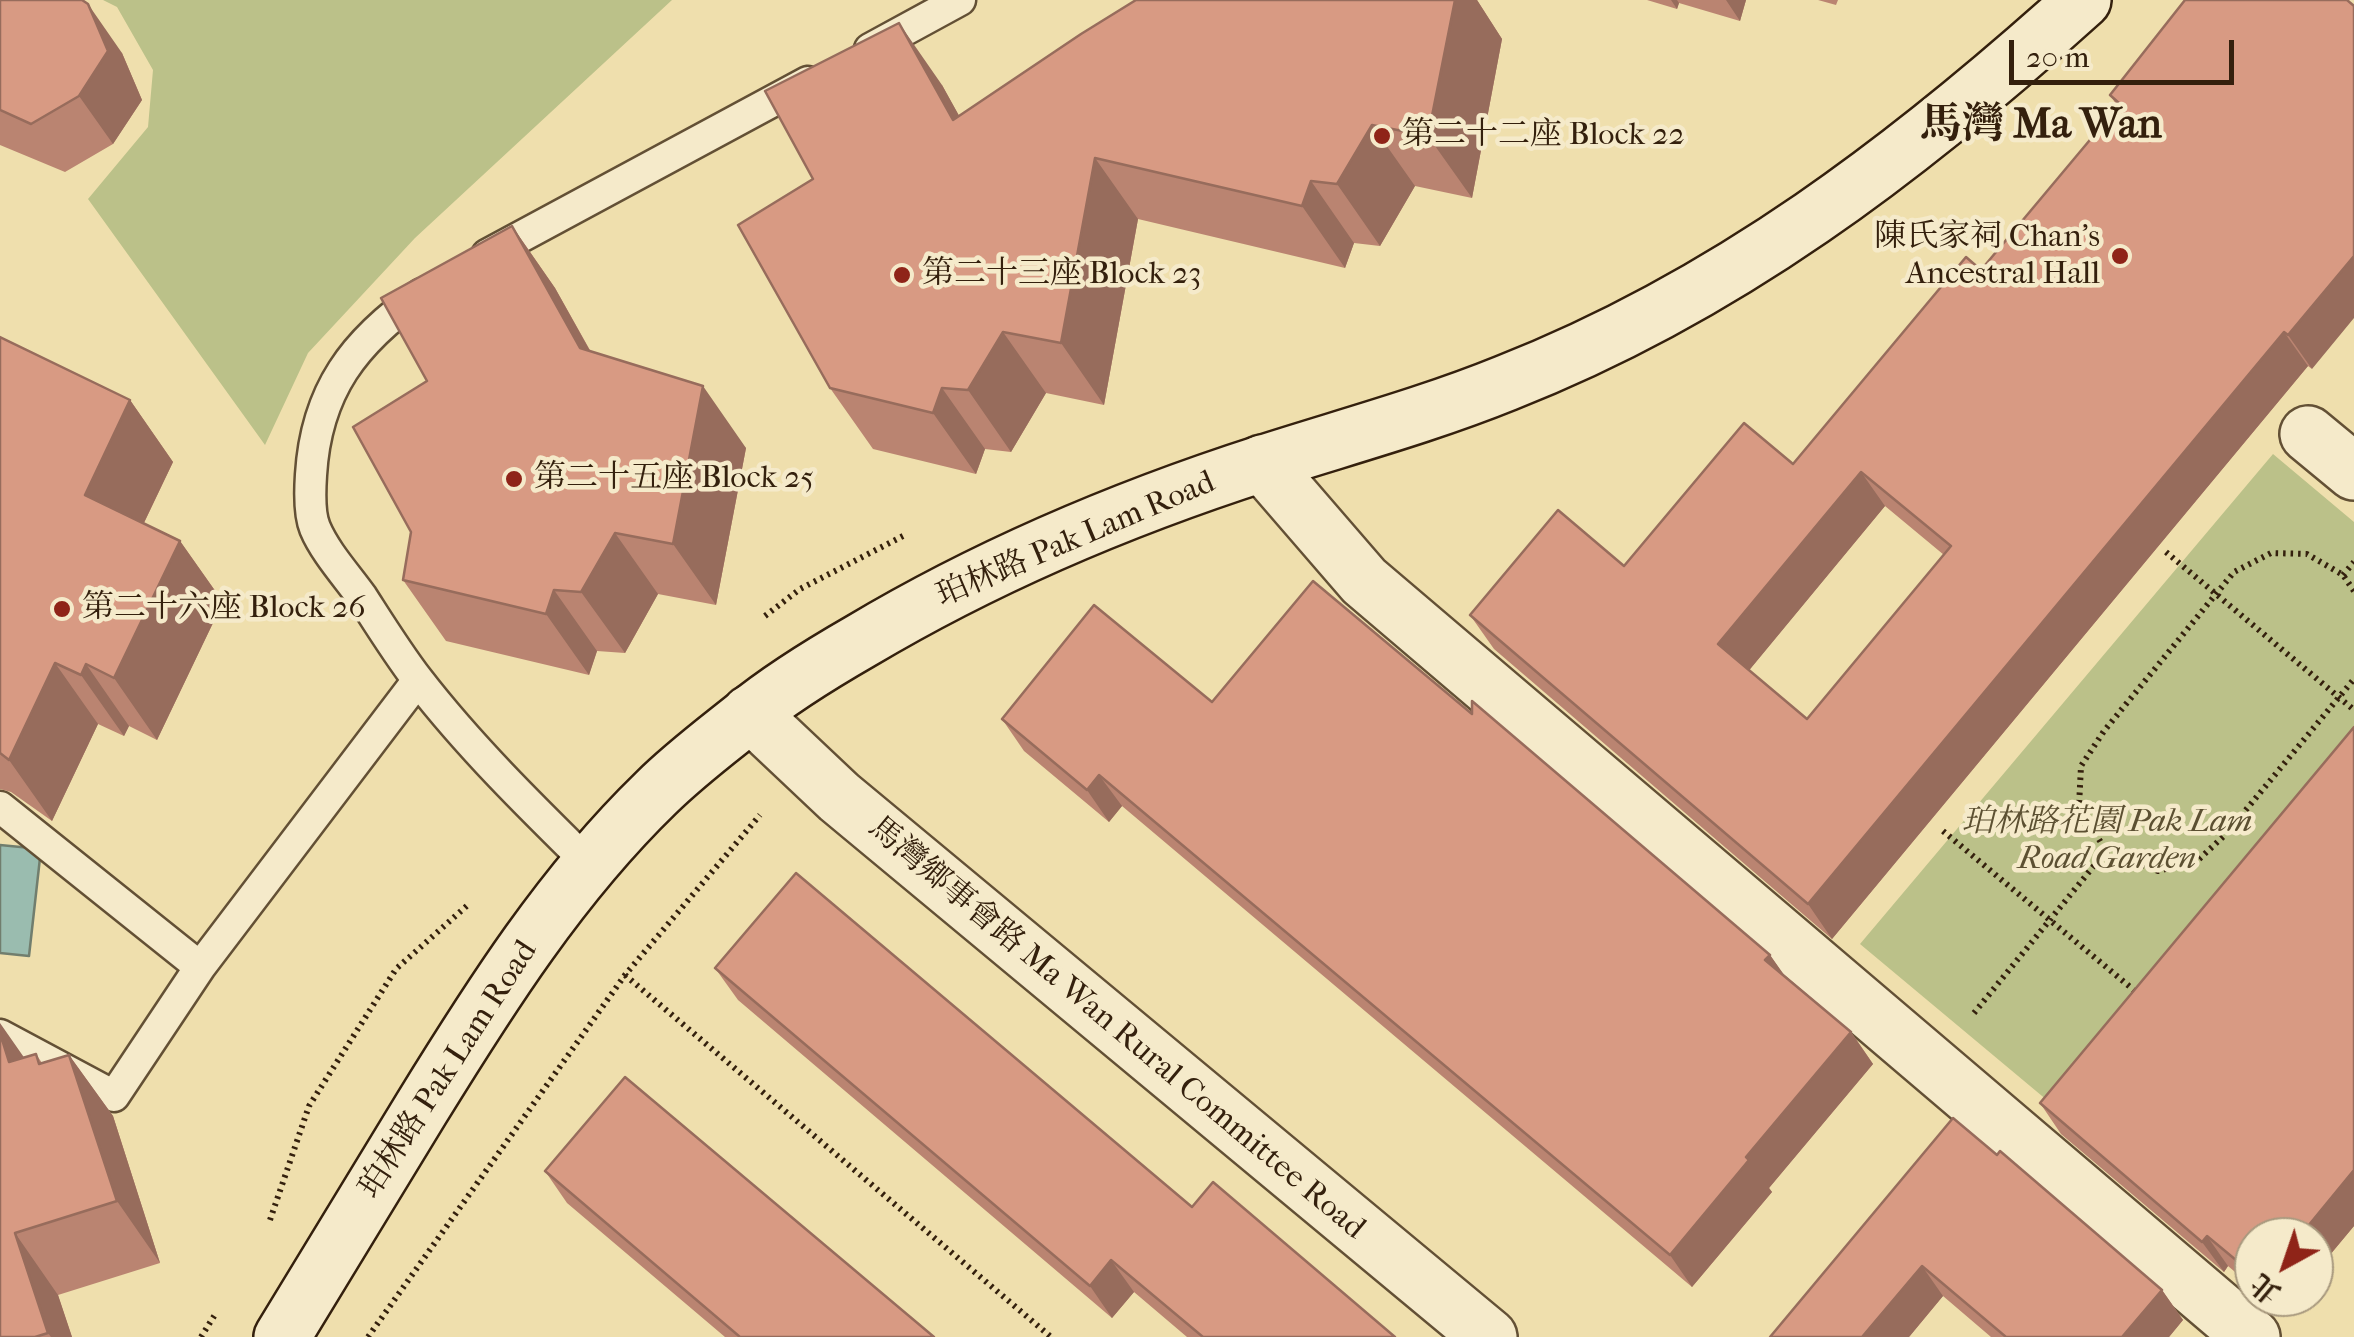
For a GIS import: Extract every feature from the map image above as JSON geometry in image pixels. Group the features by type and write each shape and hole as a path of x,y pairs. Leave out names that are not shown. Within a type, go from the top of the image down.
{"street":[{"name":"珀林路 Pak Lam Road","path":"282,1337 475,1021 532,939 590,865 657,792 750,713 923,604 1036,550 1142,506 1511,382 1684,300 1791,234 1893,162 1982,91 2083,0"},
{"path":"2308,434 2354,472"},
{"path":"1262,464 1364,581 2252,1337"},
{"name":"馬灣鄉事會路 Ma Wan Rural Committee Road","path":"750,713 839,797 1489,1337"}],"lane":[{"path":"590,865 520,795 418,680 314,526 310,484 313,442 322,409 361,343 382,323 453,275 960,0"},
{"path":"0,1036 114,1096 200,967 418,680"},
{"path":"0,807 200,967"}],"path":[{"path":"2166,552 2354,710"},
{"path":"2354,591 2343,575 2307,554 2271,553 2234,572 2081,766 2079,806 2106,851 2158,871 2196,861 2226,834 2354,679"},
{"path":"2343,575 2354,562"},
{"path":"368,1337 625,975 764,813"},
{"path":"1943,831 2150,1003"},
{"path":"1971,1017 2106,851"},
{"path":"625,975 1050,1337"}],"green space":[{"path":"103,0 672,0 415,238 308,353 265,445 88,199 148,127 153,70 117,7"},
{"name":"珀林路花園 Pak Lam Road Garden","path":"2273,454 2354,522 2354,738 2048,1101 1860,944"}],"shaded area":[{"path":"0,845 41,849 29,956 0,953"}],"building":[{"path":"0,0 82,0 88,4 108,51 79,96 31,124 0,110"},
{"path":"1136,0 1455,0 1428,136 1372,125 1337,184 1311,181 1302,206 1095,158 1061,343 1003,332 968,390 942,388 933,413 830,388 738,225 813,179 765,91 899,23 953,120"},
{"path":"2185,0 2347,0 2354,6 2354,256 2288,335 2284,332 1808,904 1470,615 1558,510 1624,566 1744,423 1793,464 1966,257 1981,270 2120,104 2110,95","holes":["1861,472 1951,546 1807,719 1718,644"]},
{"path":"512,226 580,348 703,386 673,544 615,533 581,592 554,590 546,614 403,580 411,532 353,427 427,381 381,298"},
{"path":"0,337 130,400 85,495 180,541 114,678 86,664 81,675 55,663 9,760 0,753"},
{"path":"1313,581 1472,714 1472,701 1770,955 1765,960 1851,1032 1670,1255 1099,775 1087,790 1002,719 1094,605 1212,702"},
{"path":"2354,727 2354,1170 2315,1217 2234,1217 2234,1258 2207,1236 2202,1242 2040,1103"},
{"path":"796,873 1192,1207 1213,1182 1395,1337 1203,1337 1111,1260 1090,1286 715,968"},
{"path":"0,1033 9,1062 36,1054 39,1064 69,1055 117,1201 15,1233 48,1333 35,1337 0,1337"},
{"path":"625,1077 934,1337 740,1337 545,1171"},
{"path":"1953,1118 1997,1155 2000,1151 2162,1290 2122,1337 2006,1337 1922,1266 1862,1337 1770,1337"}],"place":[{"name":"第二十二座 Block 22","path":"1382,136"},
{"name":"陳氏家祠 Chan's Ancestral Hall","path":"2120,256"},
{"name":"第二十三座 Block 23","path":"902,275"},
{"name":"第二十五座 Block 25","path":"514,479"},
{"name":"第二十六座 Block 26","path":"62,609"}],"district":[{"name":"馬灣 Ma Wan","path":"2041,127"}]}
